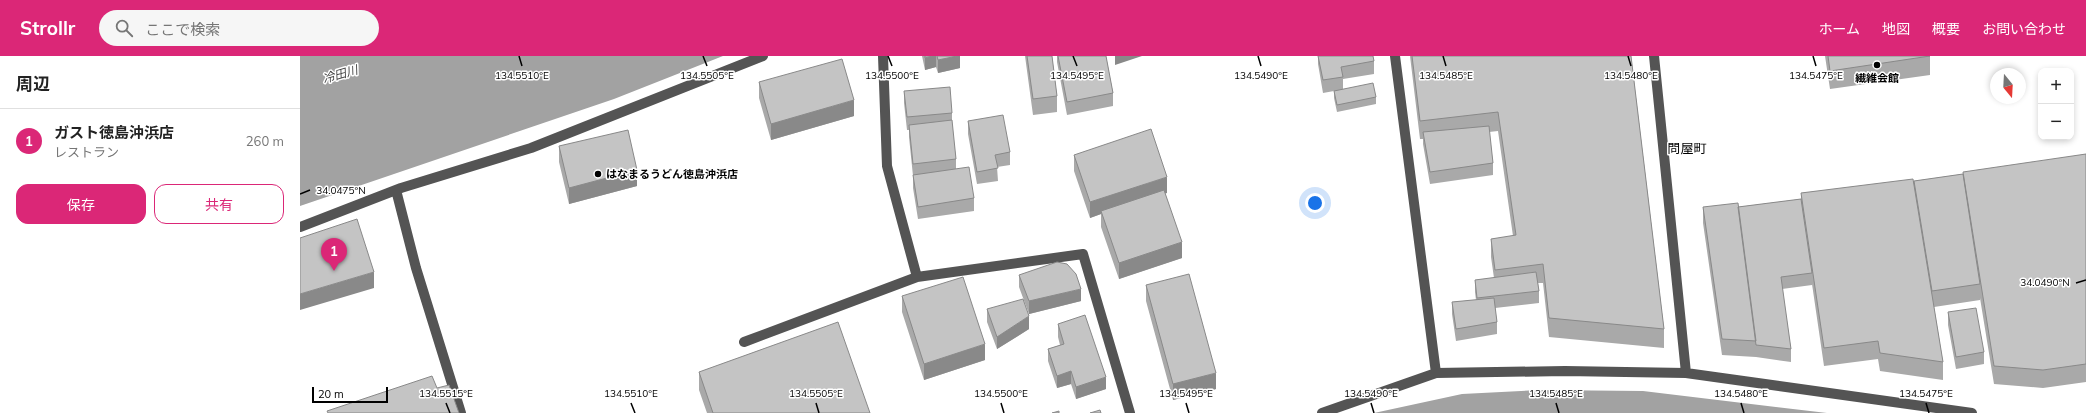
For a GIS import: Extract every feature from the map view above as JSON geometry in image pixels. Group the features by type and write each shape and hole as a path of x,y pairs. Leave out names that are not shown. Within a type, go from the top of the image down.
{"street":[{"path":"300,227 396,190 531,148 763,56"},
{"path":"883,56 888,166 917,277"},
{"path":"1395,56 1436,373"},
{"path":"1654,56 1686,373"},
{"path":"396,190 416,268 461,413"},
{"path":"744,342 917,277 1083,254 1130,413"},
{"path":"1322,413 1436,373 1565,371 1686,373 1972,413"}],"water":[{"name":"冷田川","path":"300,56 723,56 614,99 300,206"},
{"path":"1539,390 1643,391 1827,413 1374,413 1462,394"}],"building":[{"path":"937,56 957,56 938,60"},
{"path":"1027,56 1052,56 1057,96 1033,99"},
{"path":"1058,56 1106,56 1113,93 1067,102"},
{"path":"1318,56 1373,56 1374,61 1341,67 1343,77 1323,80"},
{"path":"1412,56 1631,56 1664,329 1549,318 1543,264 1495,270 1491,239 1516,235 1498,112 1420,121"},
{"path":"1828,56 1930,56 1830,71"},
{"path":"842,59 854,100 771,124 759,82"},
{"path":"1373,83 1376,97 1337,105 1334,91"},
{"path":"950,87 952,113 907,117 904,91"},
{"path":"1003,115 1010,152 995,155 998,168 977,172 968,121"},
{"path":"952,120 956,159 913,164 909,125"},
{"path":"1489,126 1493,163 1430,172 1423,132"},
{"path":"1151,129 1167,177 1090,202 1074,155"},
{"path":"628,130 637,170 569,188 559,146"},
{"path":"2086,154 2086,364 2043,370 1994,366 1963,172"},
{"path":"969,167 974,198 918,207 913,175"},
{"path":"1963,174 1980,284 1932,291 1914,181"},
{"path":"1913,179 1943,362 1880,353 1878,341 1824,348 1801,193"},
{"path":"1164,190 1182,242 1119,263 1101,211"},
{"path":"1801,199 1812,273 1781,277 1791,349 1756,345 1738,207"},
{"path":"1738,203 1756,341 1722,339 1703,207"},
{"path":"357,219 374,272 300,294 300,238"},
{"path":"1057,262 1067,264 1076,274 1081,289 1029,301 1019,275"},
{"path":"1536,272 1539,291 1477,298 1475,280"},
{"path":"1189,274 1216,373 1173,384 1146,285"},
{"path":"963,277 985,344 924,364 902,296"},
{"path":"1494,298 1497,322 1456,329 1452,302"},
{"path":"1023,299 1029,316 997,337 987,309"},
{"path":"1976,308 1984,352 1956,357 1948,312"},
{"path":"1085,315 1106,377 1076,387 1071,371 1057,376 1048,349 1064,344 1058,324"},
{"path":"838,322 870,413 713,413 699,372"},
{"path":"432,376 437,388 449,385 459,413 328,413 327,411"},
{"path":"1100,410 1101,413 1090,413"}],"place":[{"name":"繊維会館","path":"1877,65"},
{"name":"はなまるうどん徳島沖浜店","path":"598,174"},
{"name":"ガスト徳島沖浜店","path":"334,271"}],"district":[{"name":"問屋町","path":"1687,148"}]}
